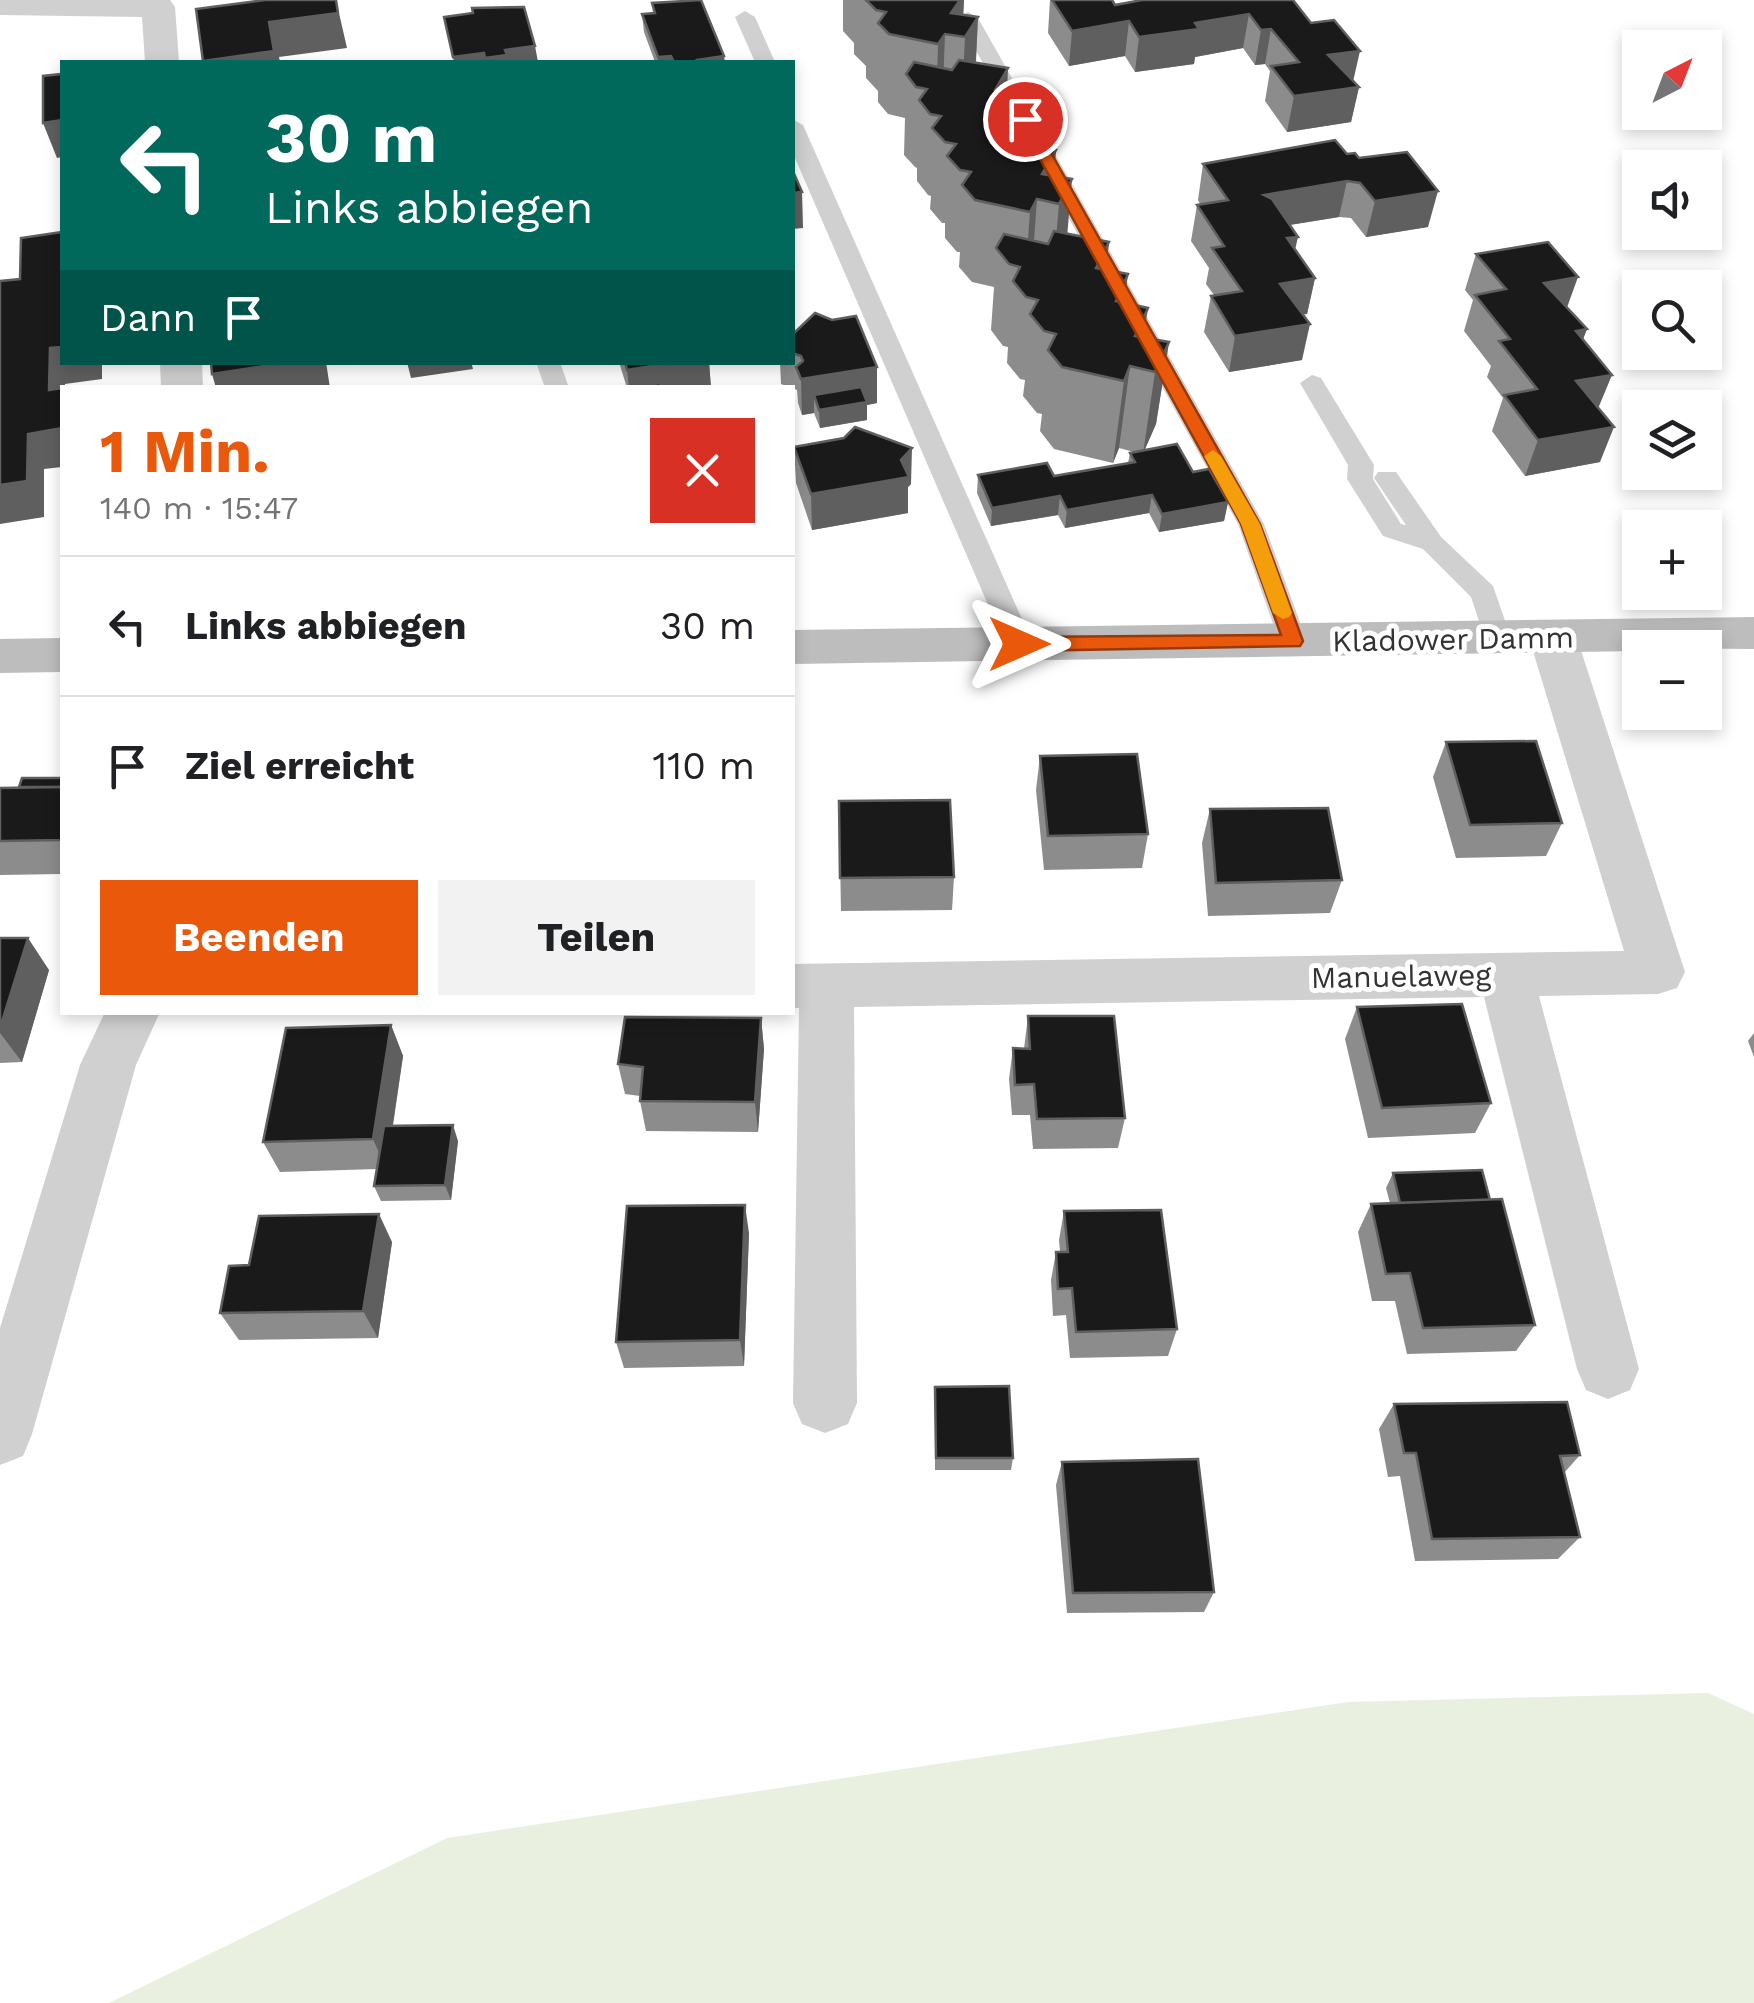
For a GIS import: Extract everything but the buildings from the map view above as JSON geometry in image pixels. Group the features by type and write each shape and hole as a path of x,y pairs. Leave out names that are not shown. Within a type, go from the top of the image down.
{"main road":[{"name":"Kladower Damm","path":"795,647 1754,633"},
{"path":"0,656 60,655"}],"street":[{"path":"0,5 158,7 162,60"},
{"name":"Manuelaweg","path":"810,986 1658,972 1553,638"},
{"path":"1506,974 1608,1369"},
{"path":"810,986 825,1404"},
{"path":"0,1434 108,1065 132,1015"}],"lane":[{"path":"745,17 764,60"},
{"path":"968,18 1250,524 1293,641"},
{"path":"795,132 1019,644"},
{"path":"1312,384 1362,466 1360,479 1392,530 1432,543"},
{"path":"1387,478 1432,543 1483,593 1498,638"}],"green space":[{"path":"1708,1693 1754,1714 1754,2003 109,2003 447,1838 1348,1702"}],"slow traffic":[{"path":"1213,456 1250,524 1283,613"}],"route":[{"path":"1019,644 1293,641 1250,524 1025,119"}]}
